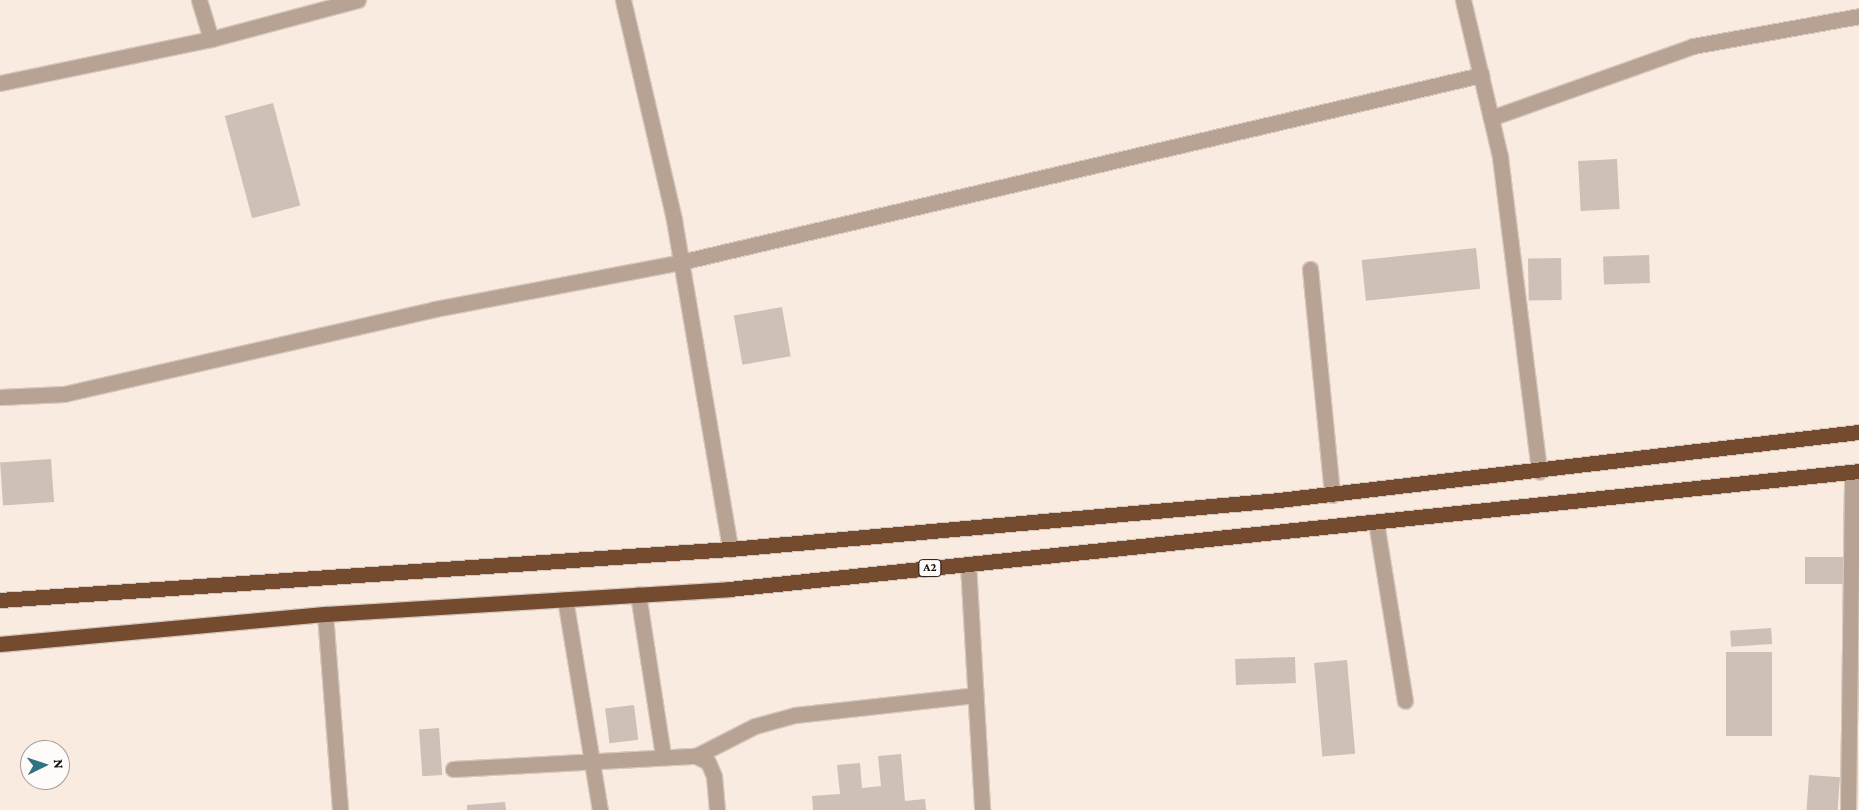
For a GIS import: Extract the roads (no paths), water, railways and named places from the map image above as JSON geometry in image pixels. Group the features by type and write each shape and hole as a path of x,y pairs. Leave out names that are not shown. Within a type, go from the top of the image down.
{"highway":[{"path":"0,600 730,548 1332,495 1539,472 1859,432"},
{"name":"A2","path":"0,644 325,614 729,590 1856,472"}],"street":[{"path":"199,0 211,39"},
{"path":"0,83 211,39 358,0"},
{"path":"623,0 681,262 730,548"},
{"path":"1463,0 1500,157 1539,472"},
{"path":"1491,118 1693,46 1859,16"},
{"path":"0,397 64,394 435,309 681,262 1481,75"},
{"path":"1310,269 1332,495"},
{"path":"1848,810 1856,472"},
{"path":"1376,522 1405,701"},
{"path":"968,564 982,810"},
{"path":"638,594 663,755"},
{"path":"565,599 595,761 600,810"},
{"path":"325,614 340,810"},
{"path":"696,756 755,726 795,715 976,695"},
{"path":"453,768 595,761 663,755 696,756 708,762 714,776 717,810"}]}
